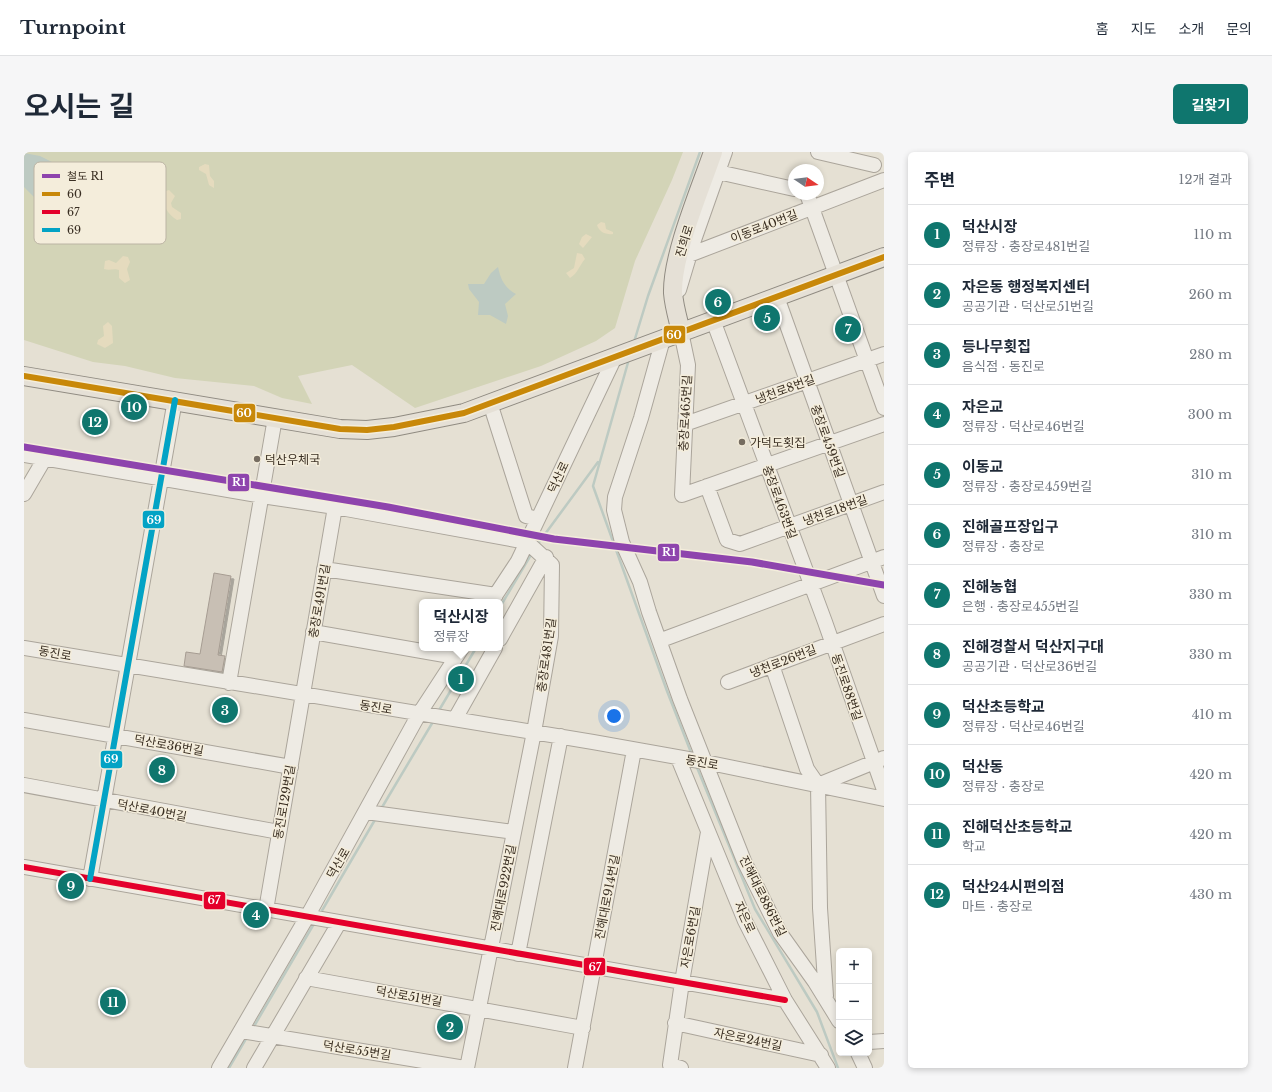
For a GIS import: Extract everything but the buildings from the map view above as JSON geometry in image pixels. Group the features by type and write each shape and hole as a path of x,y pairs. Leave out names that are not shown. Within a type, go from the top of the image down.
{"main road":[{"name":"진희로","path":"681,332 674,304 673,292 676,266 686,230 713,152"},
{"path":"24,376 175,400 325,427 367,430 426,422 464,413 884,257"}],"street":[{"path":"674,304 689,255 725,152"},
{"path":"818,152 876,159 883,180"},
{"path":"718,172 788,189"},
{"name":"이동로40번길","path":"689,255 883,180"},
{"path":"809,200 884,408"},
{"name":"충장로459번길","path":"776,297 851,504 878,559 882,590"},
{"name":"충장로463번길","path":"713,320 808,578"},
{"name":"충장로465번길","path":"681,332 688,365 682,495 707,486"},
{"name":"진해대로886번길","path":"661,340 640,418 614,497 614,510 625,548 640,582 661,648 744,861 780,933 816,982 838,1020"},
{"name":"냉천로8번길","path":"685,424 884,354"},
{"name":"덕산로","path":"324,569 494,598 518,561 615,357"},
{"path":"90,879 175,400"},
{"path":"490,403 526,516 538,519"},
{"path":"229,683 275,418"},
{"path":"707,486 884,424"},
{"path":"24,455 335,507 527,542 546,557 503,634"},
{"path":"24,494 45,458"},
{"name":"냉천로18번길","path":"707,486 727,540 740,544 884,492"},
{"name":"충장로491번길","path":"303,695 335,507"},
{"name":"충장로481번길","path":"529,731 551,636 552,565 546,557"},
{"path":"664,639 703,624 808,578 831,576 878,559"},
{"name":"동진로88번길","path":"808,578 832,643 879,760 884,790"},
{"name":"냉천로26번길","path":"728,682 884,624"},
{"name":"덕산로","path":"314,632 419,647"},
{"name":"동진로","path":"24,648 229,683 561,736 705,762 884,799"},
{"name":"덕산로","path":"219,1068 307,917 420,714 459,653 445,651"},
{"path":"454,719 493,651"},
{"path":"772,665 807,769 818,785 820,908 826,1001"},
{"name":"동진로129번길","path":"266,910 303,695"},
{"name":"덕산로36번길","path":"24,720 291,767"},
{"name":"진해대로922번길","path":"466,1068 514,832 529,731"},
{"path":"518,954 561,736"},
{"name":"진해대로914번길","path":"575,1068 634,750"},
{"name":"자은로","path":"678,758 745,921 785,1000 828,1068"},
{"path":"818,785 879,760"},
{"name":"덕산로40번길","path":"24,785 104,801 279,832"},
{"path":"366,812 514,832"},
{"name":"자은로6번길","path":"676,1066 675,1023 708,832"},
{"path":"24,867 785,1000"},
{"path":"254,1068 338,923"},
{"name":"덕산로51번길","path":"306,978 583,1028"},
{"name":"자은로24번길","path":"675,1023 821,1055"},
{"name":"덕산로55번길","path":"241,1031 466,1068"},
{"path":"872,1042 884,1041"},
{"path":"859,1056 865,1068"}],"green space":[{"path":"24,152 683,152 672,180 635,261 615,328 596,341 541,366 415,408 352,365 298,376 312,404 282,398 254,386 175,378 125,366 93,362 24,340"}],"sand":[{"path":"205,164 209,165 210,176 214,181 214,188 209,185 206,174 199,170 199,167"},
{"path":"169,190 175,196 171,203 172,207 181,213 181,219 177,220 173,218 166,208 166,191"},
{"path":"601,222 605,223 606,229 613,232 613,234 608,234 599,230 597,225"},
{"path":"586,234 592,237 583,248 579,244 582,237"},
{"path":"577,253 582,254 585,259 577,272 570,278 566,273 574,268"},
{"path":"123,256 128,257 130,262 127,269 130,280 125,283 119,278 119,270 104,269 105,261 109,260 116,263"},
{"path":"108,322 112,326 113,343 105,348 97,344 98,340 104,336 103,326"}],"shaded area":[{"path":"24,153 40,156 52,162 34,162 34,197 24,187"},
{"path":"498,267 500,276 504,283 516,294 505,304 508,316 506,324 490,315 478,315 479,302 469,289 468,284 484,284 491,273"}],"waterway":[{"path":"634,342 648,296 700,152"},
{"path":"629,359 593,486 667,691 692,755"},
{"path":"537,545 598,462"},
{"path":"503,602 532,553"},
{"path":"438,712 474,651"},
{"path":"381,809 434,720"},
{"path":"696,765 755,909 817,1012 838,1068"},
{"path":"320,914 376,818"},
{"path":"253,1028 315,922"},
{"path":"229,1068 247,1037"}],"rail line":[{"name":"R1","path":"24,447 388,507 554,539 752,562 884,585"}],"transit line":[{"name":"60","path":"24,376 340,429 367,430 394,427 464,413 884,257"},
{"name":"69","path":"90,879 175,400"},
{"name":"67","path":"24,867 785,1000"}],"place":[{"name":"진해골프장입구","path":"718,302"},
{"name":"이동교","path":"767,318"},
{"name":"진해농협","path":"848,329"},
{"name":"덕산동","path":"134,407"},
{"name":"덕산24시편의점","path":"95,422"},
{"name":"가덕도횟집","path":"742,442"},
{"name":"덕산우체국","path":"257,459"},
{"name":"덕산시장","path":"461,679"},
{"name":"등나무횟집","path":"225,710"},
{"name":"진해경찰서 덕산지구대","path":"162,770"},
{"name":"덕산초등학교","path":"71,886"},
{"name":"자은교","path":"256,915"},
{"name":"진해덕산초등학교","path":"113,1002"},
{"name":"자은동 행정복지센터","path":"450,1027"}]}
